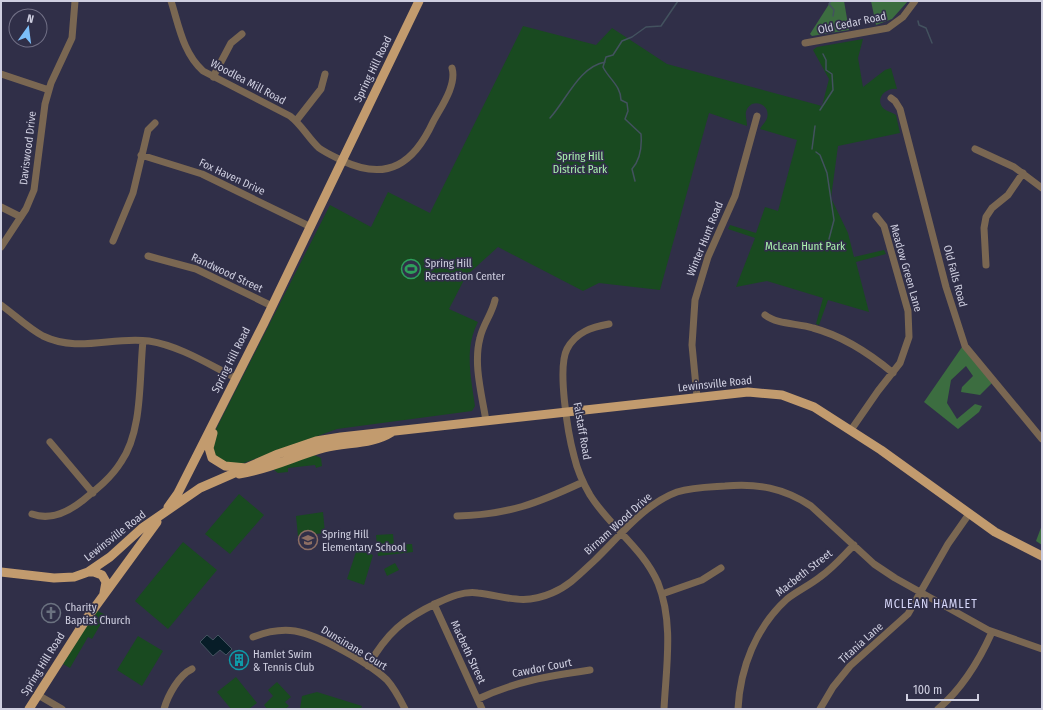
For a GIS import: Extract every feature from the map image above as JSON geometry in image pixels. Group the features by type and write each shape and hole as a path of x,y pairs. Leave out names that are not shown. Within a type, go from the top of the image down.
{"main road":[{"name":"Spring Hill Road","path":"29,709 101,599 178,493 311,227 419,1"},
{"name":"Lewinsville Road","path":"1,572 54,578 74,577 88,572 110,557 142,528 200,488 233,475 278,454 316,441 330,438 748,392 782,395 803,402 851,430 969,514 1010,541 1042,556"},
{"path":"217,414 210,441 210,453 212,458 225,466 246,468"},
{"name":"Lewinsville Road","path":"233,475 252,472 325,448 381,439 392,432"},
{"path":"325,448 330,438"},
{"path":"270,466 272,460 278,454"},
{"path":"136,551 157,528 200,488"},
{"path":"88,572 99,573 105,579 106,587 101,599"}],"street":[{"name":"Daviswood Drive","path":"1,247 21,217 30,200 37,179 42,118 49,90 72,38 75,1"},
{"name":"Woodlea Mill Road","path":"172,1 188,51 198,66 213,77 296,121 320,149 362,168 378,169 400,163 412,155 425,138 452,82 452,68"},
{"name":"Old Cedar Road","path":"806,43 888,28 903,17 915,1"},
{"path":"213,77 232,43 242,34"},
{"path":"1,74 49,90"},
{"path":"296,121 321,89 325,74"},
{"name":"Old Falls Road","path":"891,98 900,109 946,287 965,346 1042,439"},
{"name":"Winter Hunt Road","path":"697,398 692,345 695,300 708,257 735,196 757,116"},
{"path":"113,241 133,193 148,130 155,123"},
{"path":"974,149 1023,173 1042,188"},
{"name":"Fox Haven Drive","path":"142,155 202,174 311,227"},
{"path":"986,265 984,228 986,217 992,208 1008,195 1023,173"},
{"path":"1,207 21,217"},
{"name":"Meadow Green Lane","path":"851,430 878,391 900,363 907,345 909,318 884,226 876,216"},
{"name":"Randwood Street","path":"148,256 196,269 272,306"},
{"path":"486,421 478,368 478,347 481,333 491,314 495,300"},
{"path":"1,305 37,332 64,343 83,345 143,341 160,343 176,349 236,378"},
{"path":"765,315 774,320 812,327 840,338 866,353 893,373"},
{"name":"Falstaff Road","path":"609,324 582,332 567,348 562,369 572,450 583,482 597,505 646,562 662,594 668,634 664,709"},
{"path":"32,514 46,517 59,515 72,508 93,493 114,473 122,462 133,436 136,419 143,341"},
{"path":"50,442 93,493"},
{"path":"457,516 488,515 517,510 545,500 583,482"},
{"name":"Birnam Wood Drive","path":"368,666 379,647 393,630 410,616 434,604 452,596 469,592 522,600 551,594 574,580 650,507 678,492 699,488 749,485 780,490 802,500 885,571 992,632 1042,649"},
{"name":"Titania Lane","path":"820,709 841,676 859,657 908,614 948,544 969,514"},
{"name":"Macbeth Street","path":"738,709 740,685 746,664 770,618 792,595 831,569 854,545"},
{"path":"662,594 698,582 721,568"},
{"name":"Macbeth Street","path":"434,604 482,709"},
{"name":"Dunsinane Court","path":"253,637 277,631 302,632 320,639 368,666 387,681 405,709"},
{"path":"938,709 953,694 970,673 992,632"},
{"path":"164,709 168,698 182,676 192,669"},
{"name":"Cawdor Court","path":"478,699 497,690 527,680 590,670"},
{"path":"38,695 62,709"}],"green space":[{"path":"831,1 844,1 849,30 812,36 810,34"},
{"path":"871,1 908,1 892,19 876,25"},
{"name":"Spring Hill District Park","path":"523,26 596,45 612,28 667,64 822,106 829,79 813,50 817,47 863,39 858,58 863,87 885,70 891,68 897,89 888,90 885,92 882,95 880,102 884,109 896,115 900,133 838,146 831,198 848,233 854,257 884,250 886,254 856,262 869,312 828,300 819,325 816,324 823,298 767,281 736,287 755,238 728,229 730,225 756,233 765,207 778,211 797,140 760,129 768,114 766,108 761,104 752,104 747,109 747,126 709,113 660,290 599,283 583,291 498,247 466,276 449,309 478,322 471,342 470,353 470,374 475,406 472,411 337,429 244,463 234,464 217,460 211,447 212,437 330,205 371,227 388,192 430,213"},
{"path":"962,347 992,383 980,395 961,392 962,387 973,376 966,366 951,380 947,403 957,419 975,404 982,406 979,412 958,429 924,402"},
{"path":"312,454 321,458 322,466 316,468 315,465 288,468 288,472 278,473 274,470 275,468"},
{"path":"239,494 264,515 230,554 205,534"},
{"path":"323,512 325,533 298,536 296,516"},
{"path":"1042,525 1042,545 1036,541"},
{"path":"393,534 394,545 412,544 413,552 378,556 376,535"},
{"path":"183,542 217,570 168,629 135,601"},
{"path":"357,549 373,555 364,585 347,579"},
{"path":"395,563 399,570 387,576 384,569"},
{"path":"96,610 106,615 92,639 88,637 70,668 63,664"},
{"path":"138,636 163,651 142,686 117,670"},
{"path":"236,677 257,703 249,709 231,709 217,692"},
{"path":"277,682 291,697 285,702 289,706 285,709 267,709 264,705 273,696 268,690"},
{"path":"317,692 362,706 361,709 300,709 302,696"}],"water":[{"path":"207,635 213,640 218,635 232,649 226,655 220,650 213,656 200,642"}],"waterway":[{"path":"635,181 632,169 640,153 641,134 625,119 628,111 627,103 621,100 617,87 603,67 606,57 613,55 622,41 632,37 646,27 661,26 678,1"},
{"path":"831,1 829,4 834,10 833,16"},
{"path":"918,21 919,25 926,28 932,43"},
{"path":"820,110 833,90 832,74 826,70 826,60 823,54"},
{"path":"550,118 581,77 588,70 605,62"},
{"path":"812,149 815,126"},
{"path":"816,152 820,155 827,173 834,220 829,239"}],"place":[{"name":"Spring Hill Recreation Center","path":"411,269"},
{"name":"Spring Hill Elementary School","path":"308,540"},
{"name":"Charity Baptist Church","path":"51,613"},
{"name":"Hamlet Swim & Tennis Club","path":"239,660"}],"district":[{"name":"MCLEAN HAMLET","path":"931,604"}],"park label":[{"name":"McLean Hunt Park","path":"805,246"}]}
